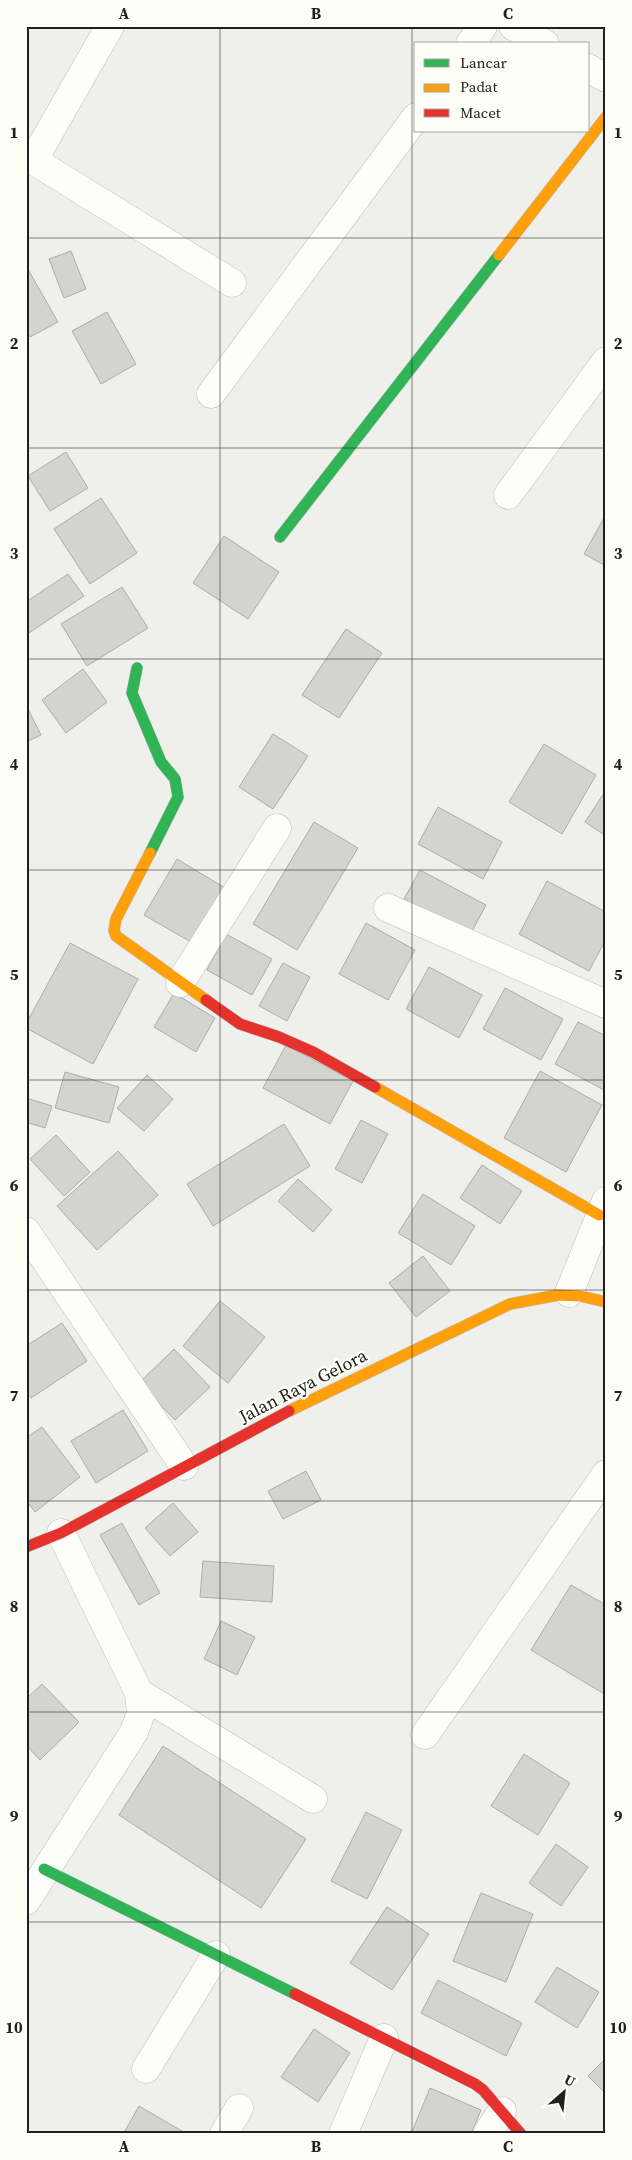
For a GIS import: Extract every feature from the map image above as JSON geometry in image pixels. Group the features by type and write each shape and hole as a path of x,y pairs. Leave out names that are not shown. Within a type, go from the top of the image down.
{"street":[{"path":"110,26 30,157 232,283"},
{"path":"471,42 483,26"},
{"path":"513,26 541,42"},
{"path":"590,69 606,78"},
{"path":"280,537 606,117"},
{"path":"211,394 414,121"},
{"path":"508,495 606,361"},
{"path":"137,668 132,693 161,762 175,779 178,797 116,920 114,930 116,936 240,1024 279,1037 313,1052 603,1208 569,1293"},
{"path":"180,983 277,828"},
{"path":"388,908 606,1004"},
{"path":"26,1231 184,1466"},
{"name":"Jalan Raya Gelora","path":"26,1547 61,1533 296,1407 510,1304 544,1295 569,1293 606,1302"},
{"path":"425,1735 606,1474"},
{"path":"26,1901 44,1869 134,1732 141,1713 139,1693 61,1533"},
{"path":"139,1693 313,1799"},
{"path":"44,1869 475,2084 483,2090 521,2134"},
{"path":"146,2069 216,1955"},
{"path":"343,2134 384,2038"},
{"path":"224,2134 239,2108"},
{"path":"487,2134 502,2111"}],"building":[{"path":"71,251 86,289 64,298 49,259"},
{"path":"26,266 58,322 30,337 26,330"},
{"path":"107,312 136,364 101,384 72,331"},
{"path":"66,452 88,488 50,511 28,476"},
{"path":"101,498 137,553 90,584 54,529"},
{"path":"606,514 606,566 584,554"},
{"path":"224,536 279,572 248,619 193,583"},
{"path":"68,574 84,596 26,635 26,602"},
{"path":"122,587 148,628 87,666 61,624"},
{"path":"346,629 382,653 339,718 302,695"},
{"path":"83,669 107,702 66,733 42,700"},
{"path":"26,705 41,735 26,742"},
{"path":"273,734 308,756 273,809 239,787"},
{"path":"544,744 596,775 562,834 509,802"},
{"path":"606,790 606,836 585,822"},
{"path":"438,807 502,842 483,879 418,844"},
{"path":"314,822 358,848 297,950 253,924"},
{"path":"177,859 230,891 198,946 144,915"},
{"path":"420,870 486,905 470,935 404,899"},
{"path":"547,881 606,912 606,939 589,971 519,934"},
{"path":"366,923 415,950 388,1000 339,974"},
{"path":"226,934 272,959 252,995 207,970"},
{"path":"70,943 138,979 93,1064 26,1028 26,1024"},
{"path":"283,963 310,977 287,1021 259,1006"},
{"path":"429,967 482,995 459,1038 406,1009"},
{"path":"505,988 563,1019 541,1060 483,1029"},
{"path":"174,993 215,1018 196,1052 154,1027"},
{"path":"578,1022 606,1036 606,1091 555,1064"},
{"path":"286,1045 353,1081 330,1124 263,1088"},
{"path":"540,1071 602,1105 566,1172 504,1138"},
{"path":"65,1072 119,1087 109,1123 55,1108"},
{"path":"147,1075 173,1099 144,1131 117,1108"},
{"path":"26,1098 52,1106 45,1128 26,1122"},
{"path":"361,1120 388,1134 362,1183 335,1169"},
{"path":"284,1124 310,1166 213,1226 187,1184"},
{"path":"56,1135 90,1172 64,1196 30,1159"},
{"path":"118,1151 158,1195 97,1250 57,1206"},
{"path":"482,1165 522,1191 500,1224 460,1198"},
{"path":"298,1179 332,1210 313,1232 278,1201"},
{"path":"423,1194 475,1226 451,1265 398,1233"},
{"path":"423,1256 450,1291 416,1317 389,1283"},
{"path":"220,1301 265,1337 228,1383 183,1346"},
{"path":"62,1323 87,1361 31,1398 26,1392 26,1346"},
{"path":"174,1349 210,1387 175,1420 139,1383"},
{"path":"123,1410 148,1451 96,1483 71,1441"},
{"path":"42,1427 80,1477 35,1512 26,1500 26,1438"},
{"path":"306,1471 321,1500 283,1519 268,1491"},
{"path":"173,1503 198,1532 170,1556 145,1528"},
{"path":"122,1523 160,1593 139,1605 100,1535"},
{"path":"203,1561 274,1566 272,1602 200,1597"},
{"path":"571,1585 606,1605 606,1695 531,1650"},
{"path":"221,1621 255,1637 237,1675 204,1659"},
{"path":"42,1684 79,1722 40,1760 26,1745 26,1699"},
{"path":"163,1746 306,1839 261,1908 119,1815"},
{"path":"524,1754 570,1783 538,1835 491,1806"},
{"path":"366,1812 402,1830 367,1899 331,1881"},
{"path":"556,1844 588,1867 561,1906 529,1883"},
{"path":"481,1893 533,1914 506,1982 453,1961"},
{"path":"387,1907 429,1934 392,1990 350,1963"},
{"path":"557,1967 599,1992 577,2028 535,2002"},
{"path":"438,1980 522,2023 506,2056 421,2013"},
{"path":"314,2029 350,2053 318,2102 281,2077"},
{"path":"606,2058 606,2094 588,2076"},
{"path":"430,2088 481,2110 471,2134 411,2134"},
{"path":"139,2106 187,2134 129,2134 125,2131"}],"traffic: fast":[{"path":"280,537 499,255"},
{"path":"137,668 132,693 161,762 175,779 178,797 150,853"},
{"path":"44,1869 295,1994"}],"traffic: slow":[{"path":"499,255 606,117"},
{"path":"150,853 116,919 114,930 116,936 206,1000"},
{"path":"375,1087 599,1215"},
{"path":"289,1411 510,1304 558,1295 580,1296 606,1302"}],"traffic: jam":[{"path":"206,1000 240,1024 279,1037 313,1052 375,1087"},
{"path":"26,1547 61,1533 289,1411"},
{"path":"295,1994 475,2084 483,2090 521,2134"}]}
